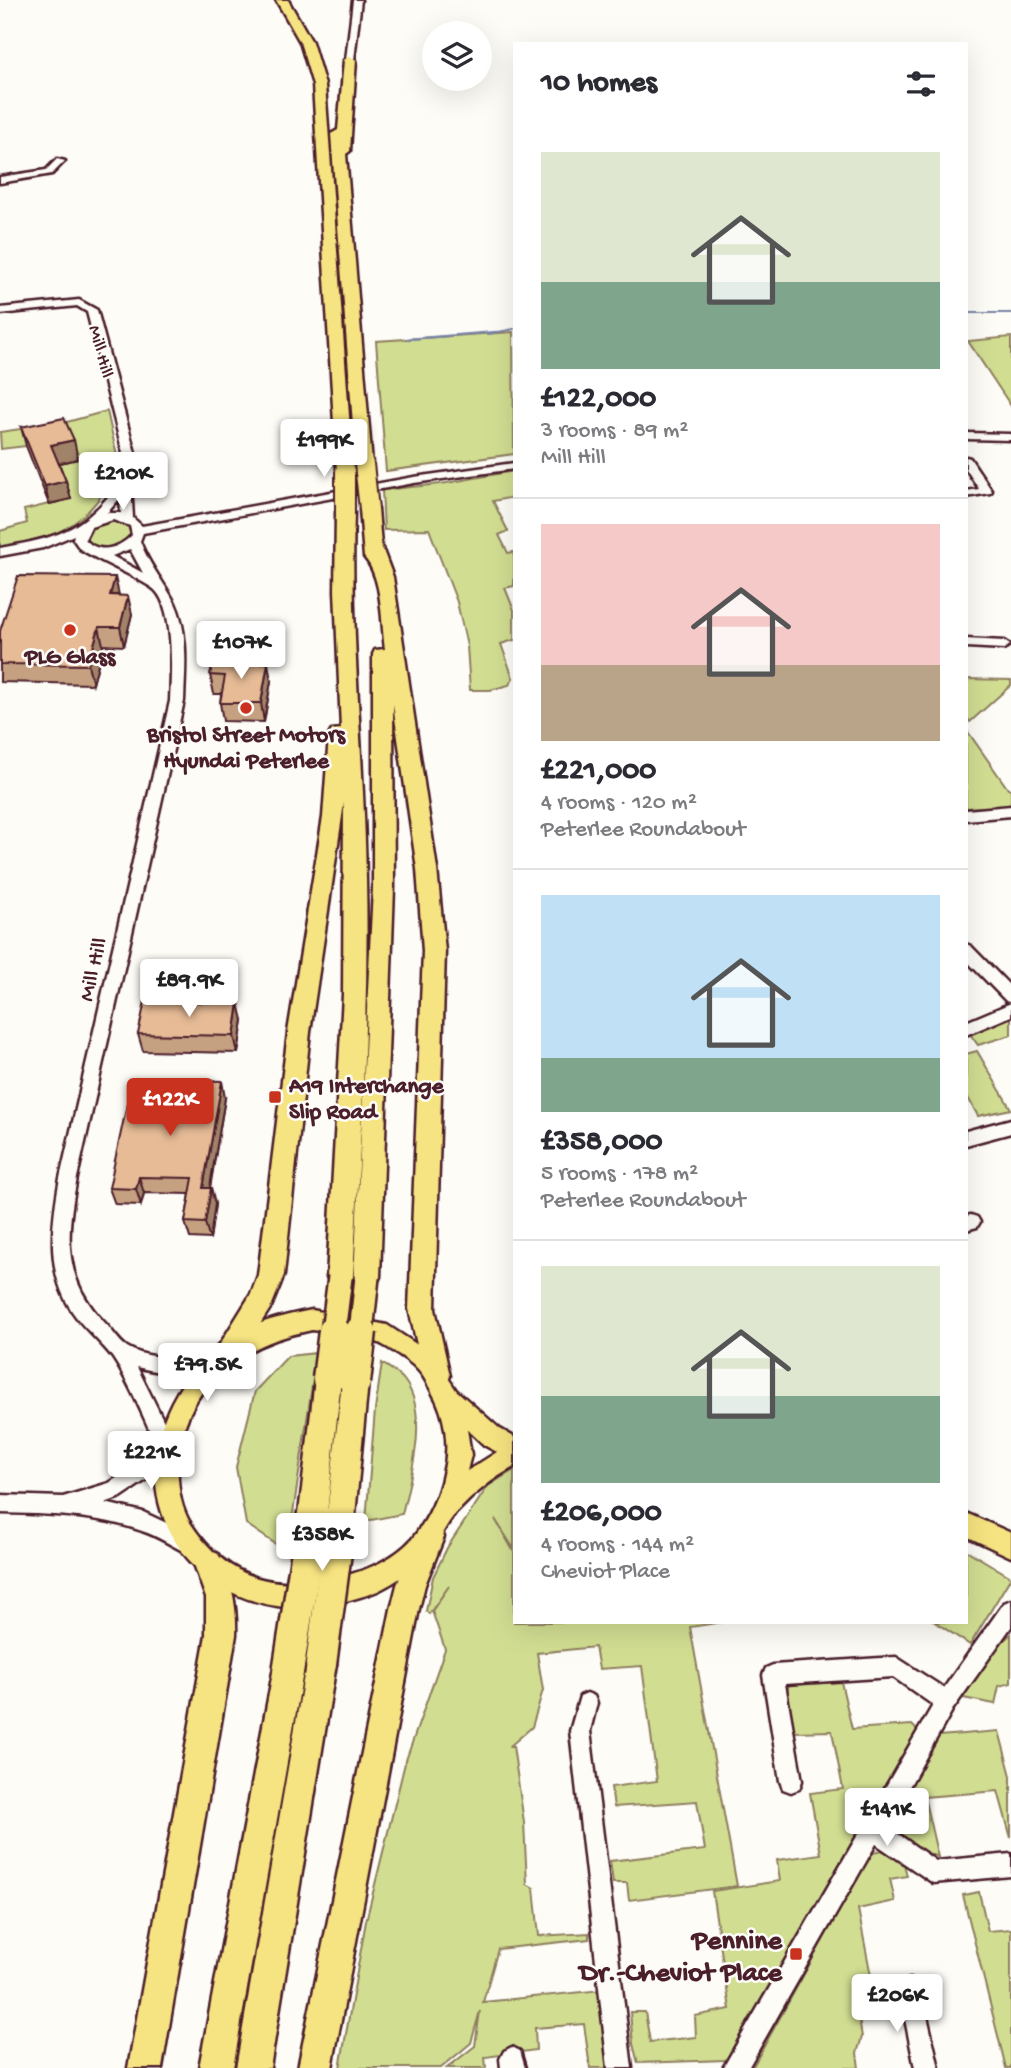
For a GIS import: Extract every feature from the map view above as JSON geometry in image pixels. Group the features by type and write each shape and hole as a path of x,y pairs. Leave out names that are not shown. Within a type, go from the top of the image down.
{"highway":[{"path":"253,2068 321,1664 341,1515 340,1277 356,922 355,827 345,625 345,471 320,85 306,42 282,0"},
{"path":"216,2068 288,1672 313,1513 367,1277 384,922 385,741 382,654 356,382 342,169 330,71 316,32 296,0"},
{"path":"342,169 350,60"},
{"path":"371,542 384,576 427,869 434,951 422,1309 437,1376"},
{"path":"226,1353 262,1299 271,1275 299,1032 333,817 339,729 338,661 345,625"},
{"path":"315,2068 405,1609 430,1536"},
{"path":"145,2068 221,1634 221,1597 199,1554"}],"main road":[{"path":"513,1448 492,1437 450,1398 437,1376 414,1351 393,1337 380,1331 335,1320 312,1320 279,1326 226,1353 202,1374 185,1398 166,1451 166,1485 169,1502 199,1554 244,1587 288,1597 332,1595 373,1581 393,1570 430,1536 447,1507 469,1482 513,1456"},
{"path":"447,1507 459,1472 461,1448 450,1398"},
{"path":"968,1525 1011,1545"}],"street":[{"path":"350,60 357,0"},
{"path":"0,180 49,172 60,161"},
{"name":"Mill Hill","path":"0,311 79,303 92,310 130,453 130,467 125,484 127,519"},
{"path":"968,436 1011,437"},
{"path":"968,463 986,491 968,494"},
{"path":"39,545 118,551 137,536 414,480 513,466"},
{"path":"0,552 39,545 82,528 95,520 125,484"},
{"path":"95,520 113,516 127,519 136,524 137,536"},
{"path":"82,528 79,539 93,550"},
{"name":"Mill Hill","path":"137,536 154,584 171,609 177,641 177,701 72,1160 59,1233 61,1258 70,1289 79,1307 119,1352 166,1451"},
{"name":"Mill Hill","path":"93,550 154,584"},
{"path":"968,643 1004,645"},
{"path":"968,815 1011,811"},
{"path":"968,952 1011,998"},
{"path":"968,1028 1011,1009"},
{"path":"968,1137 1011,1126"},
{"name":"Mill Hill","path":"119,1352 146,1363 169,1367 226,1353"},
{"path":"66,1505 114,1491 166,1451"},
{"path":"0,1504 66,1505 149,1524 172,1533 199,1554"},
{"path":"735,2068 946,1703 1011,1610"},
{"path":"791,1781 773,1675 896,1667 946,1703"},
{"path":"587,1703 580,1731 620,2068"},
{"path":"873,1829 933,1872 1011,1865"},
{"path":"910,1990 927,2068"}],"green space":[{"path":"513,332 513,454 386,471 376,341"},
{"path":"1011,337 1011,406 968,341"},
{"path":"107,411 120,469 106,489 83,516 71,525 42,538 0,547 0,531 27,523 24,510 70,499 56,464 78,458 26,446 1,449 0,432 67,422"},
{"path":"513,471 513,497 493,501 508,531 499,535 508,553 513,552 513,586 505,588 513,608 513,640 501,644 513,678 509,685 490,690 470,690 467,646 457,602 429,529 384,530 382,490 441,484"},
{"path":"110,521 128,526 131,534 113,547 91,545 86,536 90,529"},
{"path":"968,679 1011,680 1011,685 970,722"},
{"path":"968,732 1008,789 1011,789 1011,806 968,808"},
{"path":"1011,1015 1011,1035 978,1045 970,1034"},
{"path":"977,1051 1011,1109 978,1116 968,1098 968,1053"},
{"path":"317,1353 293,1513 283,1549 246,1524 236,1467 255,1391 288,1356"},
{"path":"382,1363 402,1377 412,1394 416,1410 416,1445 402,1514 366,1521 375,1410"},
{"path":"513,1471 513,1547 495,1519 513,1550 513,1624 710,1624 690,1627 737,1886 629,1900 627,1883 613,1883 610,1861 705,1850 697,1801 614,1807 611,1787 657,1781 642,1666 599,1669 595,1647 537,1653 543,1690 532,1727 509,1747 513,1746 524,1822 527,1884 534,1888 539,1936 589,1933 589,1939 498,1949 483,2002 602,1990 611,2068 590,2068 584,2024 535,2028 536,2050 485,2057 486,2068 447,2068 475,2046 480,2011 471,2043 441,2068 340,2068 366,1921 405,1763 445,1649 432,1611 449,1586 429,1614 426,1611 433,1577 447,1548 488,1486"},
{"path":"968,1551 1011,1577 970,1645 938,1624 968,1624"},
{"path":"1011,1634 1011,1683 999,1686 995,1704 963,1698 995,1648"},
{"path":"841,1682 852,1729 912,1725 917,1730 726,2060 638,2063 630,2012 645,2012 650,2042 696,2037 695,2016 730,2009 712,1891 780,1881 777,1860 821,1854 810,1793 843,1789 832,1731 794,1732 786,1693 789,1685"},
{"path":"999,1731 1011,1776 1011,1838 998,1791 924,1797 938,1857 908,1842 900,1830 895,1812 939,1736"},
{"path":"880,1850 902,1856 907,1876 890,1879 895,1901 858,1909 871,1976 852,1978 862,2037 857,2053 859,2068 752,2068 870,1855"},
{"path":"979,1892 988,1931 1011,1929 1011,2068 1006,2068 963,1895"}],"building":[{"path":"64,418 74,440 51,445 66,481 45,486 21,427"},
{"name":"PLG Glass","path":"18,576 115,577 110,595 128,596 120,627 99,627 88,665 0,664 0,631"},
{"path":"213,662 268,663 261,703 220,703 225,676 210,675"},
{"path":"145,1001 239,1003 234,1036 138,1034"},
{"path":"148,1079 222,1081 203,1188 211,1188 205,1223 185,1222 193,1178 139,1177 136,1189 109,1188 127,1104 143,1104"}],"waterway":[{"path":"968,313 1011,313"},
{"path":"488,334 513,329"},
{"path":"408,339 497,332"}],"place":[{"name":"PLG Glass","path":"70,630"},
{"name":"Bristol Street Motors Hyundai Peterlee","path":"246,708"},
{"name":"A19 Interchange Slip Road","path":"275,1097"},
{"name":"Pennine Dr.-Cheviot Place","path":"796,1954"}]}
